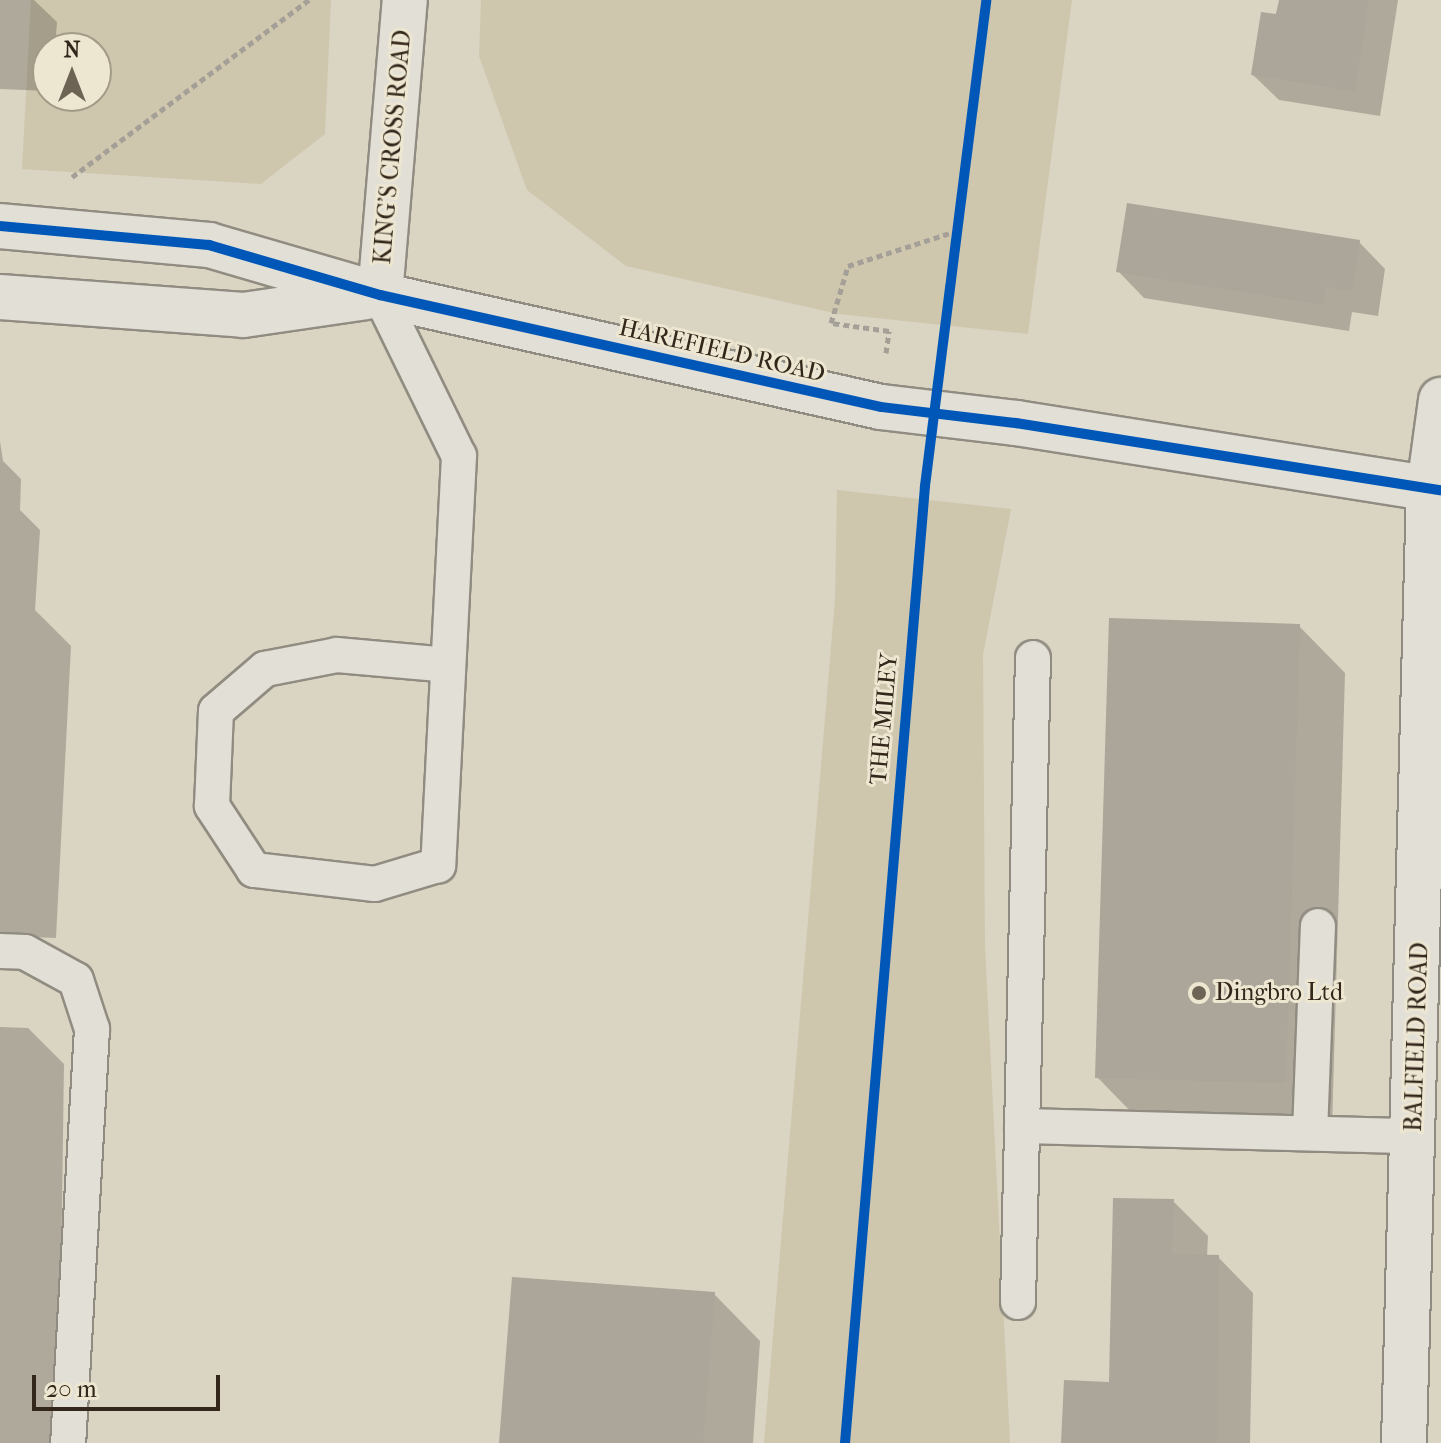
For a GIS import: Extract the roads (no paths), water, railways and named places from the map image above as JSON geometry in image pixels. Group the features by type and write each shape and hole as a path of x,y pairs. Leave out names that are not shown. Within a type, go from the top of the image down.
{"street":[{"name":"KING'S CROSS ROAD","path":"380,295 405,0"},
{"name":"HAREFIELD ROAD","path":"0,226 62,229 209,245 380,295 881,407 1016,423 1435,489"},
{"name":"HAREFIELD ROAD","path":"0,297 243,315 380,295"},
{"name":"BALFIELD ROAD","path":"1404,1443 1414,1136 1431,902 1435,489 1441,400"}],"lane":[{"path":"380,295 459,456 438,865 375,884 254,870 212,806 216,711 265,669 337,655 448,665"},
{"path":"1018,1302 1033,658"},
{"path":"1310,1133 1318,926"},
{"path":"0,951 25,952 76,980 92,1029 68,1443"},
{"path":"1022,1126 1414,1136"}],"place":[{"name":"Dingbro Ltd","path":"1199,993"}]}
